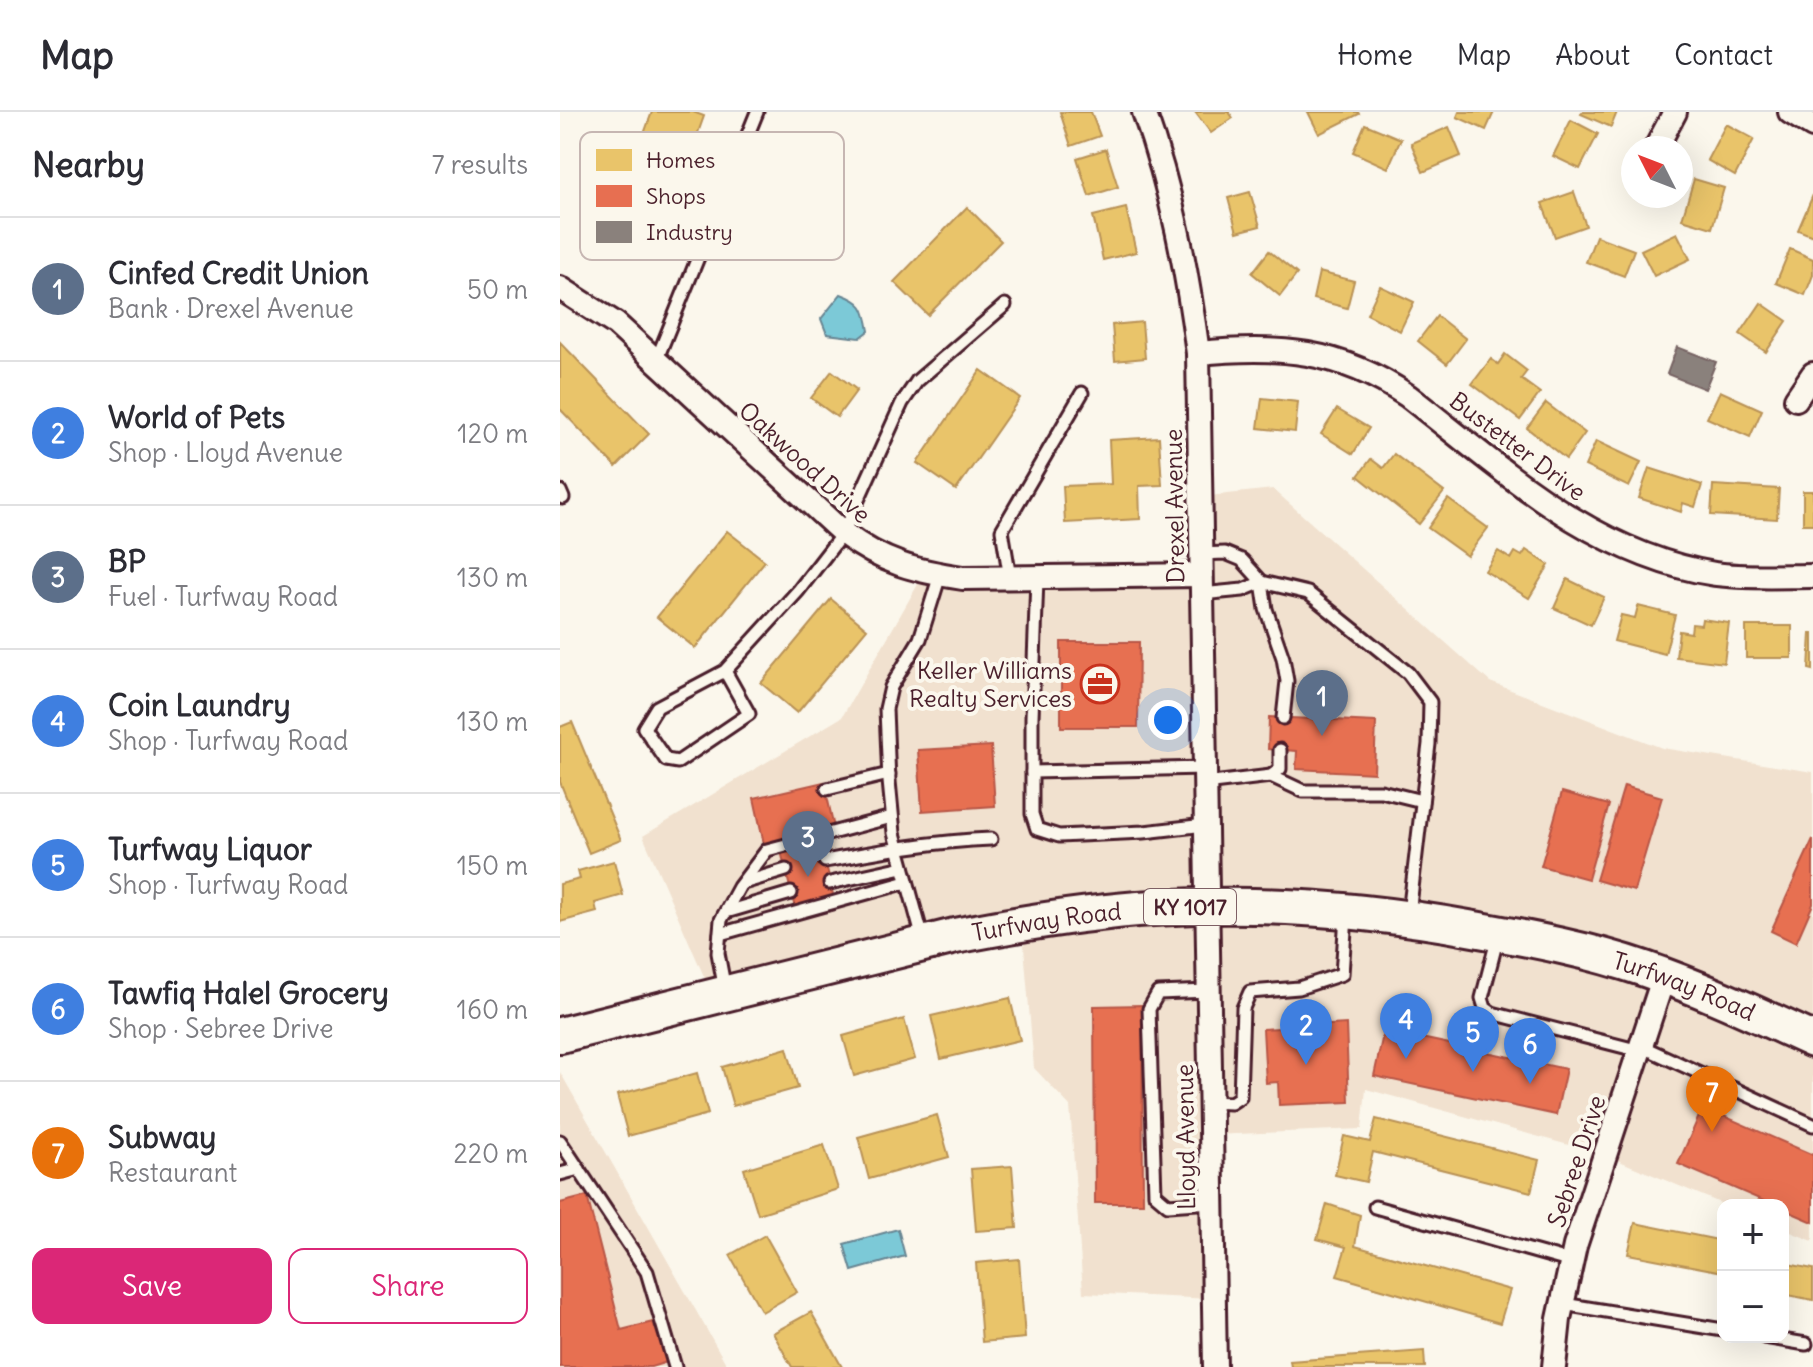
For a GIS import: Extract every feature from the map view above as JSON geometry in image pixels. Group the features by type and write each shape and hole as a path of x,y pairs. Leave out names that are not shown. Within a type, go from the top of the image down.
{"main road":[{"name":"Turfway Road","path":"560,1035 924,944 1022,923 1156,908 1292,907 1409,918 1499,933 1602,957 1710,993 1813,1040"}],"street":[{"name":"Drexel Avenue","path":"1144,112 1169,193 1190,289 1198,353 1207,907"},
{"path":"1662,136 1675,112"},
{"path":"1790,112 1813,126"},
{"name":"Oakwood Drive","path":"560,288 616,324 843,533 862,548 894,563 963,578 1201,574"},
{"name":"Bustetter Drive","path":"1198,353 1273,349 1300,352 1357,368 1384,380 1408,396 1555,509 1626,549 1717,574 1813,576"},
{"path":"1796,399 1813,374"},
{"name":"Lloyd Avenue","path":"1207,907 1215,1367"},
{"name":"Sebree Drive","path":"1554,1367 1575,1246 1664,976"}],"lane":[{"path":"749,132 757,112"},
{"path":"656,361 697,260"},
{"path":"725,671 749,714 678,762 666,760 644,728 657,707 725,671 798,591 843,533 902,403 917,381 1005,305"},
{"path":"1010,579 1002,530 1082,393"},
{"path":"1283,718 1287,681 1283,658 1266,609 1262,582 1242,560 1225,553 1201,574 1243,590 1262,582 1308,593 1408,673 1430,702 1429,744 1409,918"},
{"path":"924,944 897,847 892,817 886,709 891,687 920,639 940,575"},
{"path":"1037,578 1032,717 1032,814 1037,829 1059,836 1205,825"},
{"path":"1271,776 1280,769 1280,750"},
{"path":"1032,772 1271,776 1303,791 1381,791 1422,801"},
{"path":"827,789 889,774"},
{"path":"725,994 718,953 721,920 742,883 767,850 892,817"},
{"path":"825,861 897,847 991,839"},
{"path":"830,883 903,867"},
{"path":"742,883 786,870"},
{"path":"720,934 907,882"},
{"path":"726,912 791,893"},
{"path":"1210,1102 1231,1103 1240,1097 1243,1008 1250,992 1299,988 1342,974 1347,911"},
{"path":"1499,933 1482,998 1485,1008 1492,1013 1640,1048 1813,1125"},
{"path":"1208,991 1158,993 1149,1009 1155,1194 1168,1205 1212,1202"},
{"path":"560,1141 647,1272 675,1367"},
{"path":"560,1174 579,1169"},
{"path":"1375,1207 1572,1262"},
{"path":"1563,1304 1717,1329"},
{"path":"1789,1341 1806,1344"}],"shaded area":[{"path":"1273,489 1490,682 1662,748 1813,772 1813,1241 1789,1231 1789,1199 1717,1199 1717,1202 1605,1155 1366,1089 1362,1129 1211,1135 1213,1299 1083,1293 1070,1106 1034,1068 1022,923 713,997 643,836 842,717 925,572 1200,575 1200,497"},
{"path":"560,1072 728,1367 560,1367"}],"water":[{"path":"841,294 854,300 864,311 869,331 860,338 827,334 821,319"},
{"path":"898,1229 905,1256 852,1271 844,1244"}],"building: Homes":[{"path":"652,112 693,112 704,116 698,132 645,132"},
{"path":"1060,112 1091,112 1100,136 1071,146"},
{"path":"1195,112 1229,112 1233,118 1211,133"},
{"path":"1308,112 1358,112 1359,114 1319,134"},
{"path":"1459,112 1494,112 1486,130 1457,117"},
{"path":"1582,112 1617,112 1611,127"},
{"path":"1571,120 1598,134 1580,169 1553,156"},
{"path":"1365,124 1401,139 1388,168 1353,152"},
{"path":"1726,124 1754,139 1735,176 1707,160"},
{"path":"1449,127 1461,156 1423,172 1411,143"},
{"path":"1106,149 1118,187 1089,196 1077,158"},
{"path":"1694,179 1724,188 1712,228 1682,219 1685,208 1693,208"},
{"path":"1250,192 1260,226 1237,232 1228,198"},
{"path":"1574,192 1586,226 1555,237 1542,203"},
{"path":"1813,195 1813,236 1798,230"},
{"path":"967,207 1001,241 928,315 894,282"},
{"path":"1126,208 1136,252 1103,260 1093,216"},
{"path":"1677,233 1690,259 1654,276 1641,250"},
{"path":"1596,236 1634,250 1624,276 1586,262"},
{"path":"1790,249 1813,259 1813,275 1805,295 1776,283"},
{"path":"1269,251 1297,274 1280,296 1252,273"},
{"path":"1319,272 1354,281 1347,308 1313,299"},
{"path":"1380,286 1414,302 1400,331 1367,314"},
{"path":"1761,303 1787,321 1766,352 1740,334"},
{"path":"1437,316 1466,339 1447,364 1418,341"},
{"path":"1142,322 1145,358 1115,361 1112,325"},
{"path":"560,342 649,434 616,467 560,409"},
{"path":"1505,354 1527,371 1521,379 1540,393 1520,420 1472,384 1491,359 1498,364"},
{"path":"981,370 1020,398 956,490 917,463"},
{"path":"832,371 857,390 837,417 811,398"},
{"path":"1720,391 1762,410 1750,437 1707,418"},
{"path":"1262,398 1298,402 1295,432 1258,428"},
{"path":"1546,403 1585,433 1566,459 1527,428"},
{"path":"1337,409 1369,428 1353,454 1321,434"},
{"path":"1159,437 1162,485 1139,486 1140,519 1065,523 1063,486 1111,484 1109,440"},
{"path":"1596,441 1641,462 1629,487 1585,466"},
{"path":"1394,454 1444,492 1419,524 1358,476 1371,459 1383,468"},
{"path":"1649,468 1702,485 1695,507 1683,503 1681,512 1639,498"},
{"path":"1713,485 1779,489 1777,519 1711,515"},
{"path":"1803,491 1813,491 1813,524 1803,524"},
{"path":"1448,499 1488,528 1467,556 1428,528"},
{"path":"727,531 765,561 695,648 657,617"},
{"path":"1526,550 1549,565 1529,598 1485,571 1498,551 1511,559 1515,552 1522,556"},
{"path":"1567,579 1604,597 1591,625 1554,608"},
{"path":"831,599 867,629 797,713 761,683"},
{"path":"1638,606 1675,615 1665,654 1614,641 1621,615 1635,618"},
{"path":"1702,619 1729,623 1724,663 1676,657 1679,631 1691,633 1692,624 1701,625"},
{"path":"1746,626 1792,626 1792,658 1746,658"},
{"path":"1813,633 1813,670 1809,669"},
{"path":"572,722 621,840 589,853 560,782 560,727"},
{"path":"614,861 623,895 595,903 597,912 560,922 560,884 580,879 578,871"},
{"path":"1010,998 1020,1040 941,1059 931,1016"},
{"path":"904,1019 915,1059 854,1076 843,1036"},
{"path":"787,1048 798,1088 733,1106 722,1067"},
{"path":"697,1073 708,1114 628,1136 617,1095"},
{"path":"937,1115 949,1157 869,1179 858,1137"},
{"path":"1376,1119 1539,1160 1531,1192 1373,1152 1366,1182 1335,1175 1344,1136 1370,1142"},
{"path":"824,1145 838,1189 758,1214 744,1169"},
{"path":"1012,1166 1017,1228 976,1231 971,1169"},
{"path":"1327,1204 1360,1215 1355,1246 1510,1290 1500,1323 1337,1276 1346,1247 1317,1239"},
{"path":"1635,1223 1717,1240 1717,1271 1628,1254"},
{"path":"765,1235 797,1292 762,1312 730,1255"},
{"path":"1019,1259 1025,1338 982,1342 976,1263"},
{"path":"1789,1264 1813,1269 1813,1300 1789,1295"},
{"path":"811,1312 842,1367 792,1367 773,1333"},
{"path":"1424,1351 1425,1367 1291,1367 1290,1361"}],"building: Shops":[{"path":"1061,642 1139,642 1138,727 1061,727"},
{"path":"1269,717 1376,722 1374,773 1296,769 1297,751 1268,749"},
{"path":"991,746 995,806 922,811 918,750"},
{"path":"824,782 834,828 764,844 754,798"},
{"path":"1624,786 1662,797 1634,891 1596,880"},
{"path":"1562,792 1609,805 1588,879 1541,866"},
{"path":"1813,839 1813,904 1796,943 1771,931"},
{"path":"821,842 834,899 795,908 781,851"},
{"path":"1142,1005 1143,1203 1095,1203 1094,1006"},
{"path":"1346,1024 1349,1102 1279,1105 1278,1082 1266,1083 1263,1029"},
{"path":"1384,1030 1566,1069 1556,1115 1374,1076"},
{"path":"1703,1107 1813,1155 1813,1222 1789,1212 1789,1199 1759,1199 1678,1164"},
{"path":"587,1196 621,1330 653,1322 667,1362 651,1367 560,1367 560,1203"}],"building: Industry":[{"path":"1677,347 1716,362 1705,389 1667,374"}],"place":[{"name":"Keller Williams Realty Services","path":"1100,684"},
{"name":"Cinfed Credit Union","path":"1322,736"},
{"name":"BP","path":"808,877"},
{"name":"Coin Laundry","path":"1406,1059"},
{"name":"World of Pets","path":"1306,1065"},
{"name":"Turfway Liquor","path":"1473,1072"},
{"name":"Tawfiq Halel Grocery","path":"1530,1084"},
{"name":"Subway","path":"1712,1132"}]}
